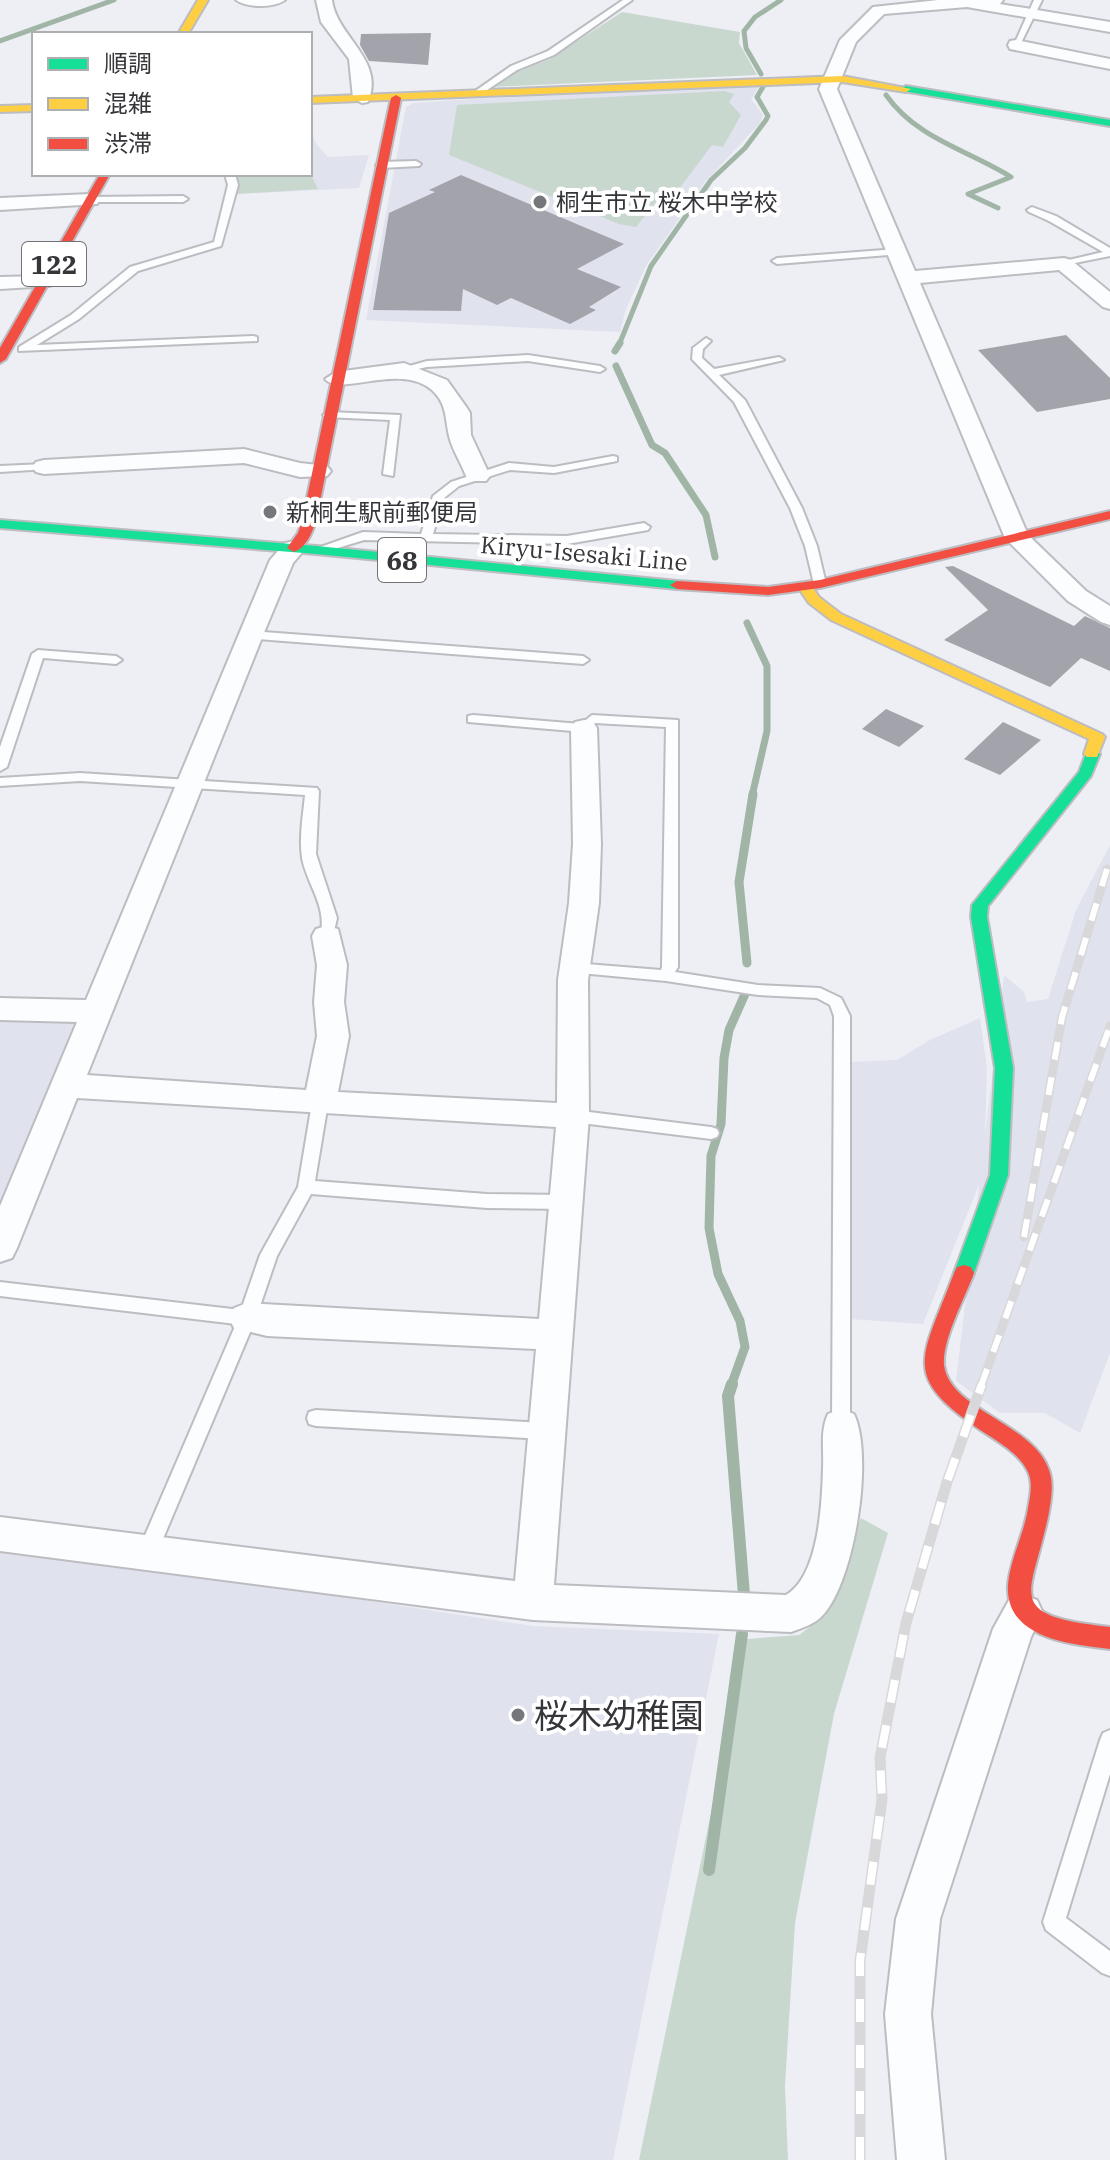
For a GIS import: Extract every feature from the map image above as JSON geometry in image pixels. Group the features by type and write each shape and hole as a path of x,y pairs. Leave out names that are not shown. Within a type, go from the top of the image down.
{"main road":[{"path":"184,32 203,0"},
{"path":"312,100 830,79 858,80 1110,123"},
{"path":"305,549 305,534 336,379 396,98"},
{"path":"0,109 32,108"},
{"name":"122","path":"10,352 43,282 104,176"},
{"name":"Kiryu-Isesaki Line","path":"0,524 305,549 601,580 758,590 813,586 1110,515"},
{"path":"813,586 814,600 836,617 1106,737 1086,773 980,905 979,917 1004,1068 999,1175 937,1350 934,1367 947,1392 1026,1452 1039,1471 1041,1489 1019,1588 1023,1613 1034,1622 1048,1627 1110,1638"}],"street":[{"path":"244,0 277,0"},
{"path":"324,0 325,17 352,48 358,60 362,98"},
{"path":"973,4 995,0"},
{"path":"1110,27 1034,7 888,3 848,40 828,89 1017,538 1077,596 1110,617"},
{"path":"1016,45 1110,64"},
{"path":"0,204 90,200"},
{"path":"908,278 1064,264 1110,303"},
{"path":"0,283 43,282"},
{"path":"336,379 404,369 424,377 446,392 459,413 460,435 478,476"},
{"path":"44,467 244,456 300,470 319,471"},
{"path":"0,1248 94,1011 282,560 305,549"},
{"path":"533,1602 573,1116 574,968 584,903 587,844 584,728"},
{"path":"320,1103 333,1036 329,1002 332,965 327,936"},
{"path":"0,1009 94,1011"},
{"path":"65,1085 320,1103 573,1116"},
{"path":"247,1318 553,1335"},
{"path":"0,1534 533,1602 791,1614 805,1610 819,1589 842,1507 844,1460 841,1425"},
{"path":"921,2160 908,2014 918,1919 1013,1629 1023,1613"}],"lane":[{"path":"475,94 514,68 551,53 628,0"},
{"path":"1016,45 1034,7"},
{"path":"381,165 416,164"},
{"path":"10,352 75,317 134,269 218,244 233,185 231,176"},
{"path":"90,200 183,199"},
{"path":"1032,210 1060,221 1085,240 1110,252"},
{"path":"777,261 897,252"},
{"path":"1064,264 1110,252"},
{"path":"10,352 253,339"},
{"path":"706,341 698,348 697,359 739,400 791,497 811,546 813,586"},
{"path":"404,369 427,364 528,358 600,369"},
{"path":"710,373 779,360"},
{"path":"329,415 396,417 389,474"},
{"path":"426,536 439,496 444,490 478,476 509,466 554,470 613,459"},
{"path":"0,469 44,467"},
{"path":"305,549 363,536 567,540 644,527"},
{"path":"250,635 583,660"},
{"path":"0,767 38,654 116,660"},
{"path":"473,719 584,728 592,719 673,723 670,967 666,976"},
{"path":"0,782 80,777 312,791 309,857 326,901 330,930 327,936"},
{"path":"574,968 666,976 758,990 820,993 836,1002 842,1016 841,1425"},
{"path":"147,1555 247,1318 269,1255 306,1187 320,1103"},
{"path":"573,1116 711,1133"},
{"path":"306,1187 487,1201 565,1202"},
{"path":"0,1289 247,1318"},
{"path":"316,1418 545,1431"},
{"path":"1110,1740 1054,1922 1110,1965"}],"shaded area":[{"path":"622,12 740,32 739,43 757,75 489,87 512,73 550,59"},
{"name":"桐生市立 桜木中学校","path":"760,85 751,99 763,115 760,123 705,182 646,266 626,309 620,332 366,320 406,107 414,103 456,100"},
{"path":"724,91 734,94 729,102 741,115 723,147 712,145 676,193 665,191 636,227 619,224 449,155 457,105"},
{"path":"312,134 328,157 369,155 359,188 237,194 239,185 236,176 312,176"},
{"path":"236,176 312,176 318,189 237,194 239,185"},
{"path":"1110,845 1110,1353 1080,1433 1045,1413 1000,1413 956,1381 1004,975 1024,992 1027,1002 1048,999 1076,910"},
{"path":"0,1017 71,1017 76,1027 0,1203"},
{"path":"980,1018 987,1068 984,1172 923,1324 850,1319 850,1062 897,1060 930,1040"},
{"path":"861,1518 888,1533 834,1714 795,1923 785,2086 788,2160 639,2160 747,1639 799,1635 826,1615"},
{"path":"0,1549 191,1574 533,1626 719,1634 613,2160 0,2160"}],"building":[{"path":"431,33 428,65 369,61 360,45 361,34"},
{"path":"461,175 624,244 577,269 621,287 589,307 596,310 570,324 511,298 497,305 463,289 461,311 373,310 389,213 435,192 429,190"},
{"path":"1066,335 1110,378 1110,399 1037,412 978,350"},
{"path":"953,566 1074,626 1085,616 1110,628 1110,671 1081,658 1050,687 944,640 988,610 945,567"},
{"path":"886,709 924,726 899,747 862,729"},
{"path":"1003,722 1041,740 1000,775 964,759"}],"waterway":[{"path":"0,41 114,0"},
{"path":"761,74 746,48 744,31 755,17 781,0"},
{"path":"619,344 651,266 711,180 745,148 766,120 768,116 757,97 764,85"},
{"path":"886,95 913,123 928,133 1011,177 968,194 998,208"},
{"path":"615,351 619,344"},
{"path":"616,366 652,445 665,453 706,515 715,557"},
{"path":"747,623 767,666 767,731 752,796"},
{"path":"747,963 739,882 753,794"},
{"path":"731,1386 745,1347 740,1321 718,1274 709,1228 711,1156 721,1124 724,1058 729,1030 745,994"},
{"path":"732,1384 728,1396 744,1595"},
{"path":"709,1870 742,1634"}],"railway":[{"path":"1024,1237 1062,1017 1107,869"},
{"path":"981,1386 1110,1026"},
{"path":"860,2160 860,1961 882,1799 880,1758 906,1623 947,1482 982,1384"}],"traffic: fast":[{"path":"906,89 1110,123"},
{"path":"0,524 316,550 677,585"},
{"path":"964,1273 999,1175 1004,1068 979,917 980,905 1086,773 1092,754"}],"traffic: slow":[{"path":"184,32 203,0"},
{"path":"312,100 842,79 906,89"},
{"path":"0,109 32,108"},
{"path":"805,587 814,600 836,617 1097,737 1092,754"}],"traffic: jam":[{"path":"294,548 305,534 309,521 396,98"},
{"path":"0,359 104,176"},
{"path":"677,585 768,591 820,584 1110,515"},
{"path":"964,1273 941,1332 934,1365 938,1381 948,1395 1014,1442 1028,1454 1038,1469 1040,1501 1020,1579 1021,1603 1038,1623 1067,1632 1110,1638"}],"place":[{"name":"桐生市立 桜木中学校","path":"540,202"},
{"name":"新桐生駅前郵便局","path":"270,512"},
{"name":"桜木幼稚園","path":"518,1715"}]}
